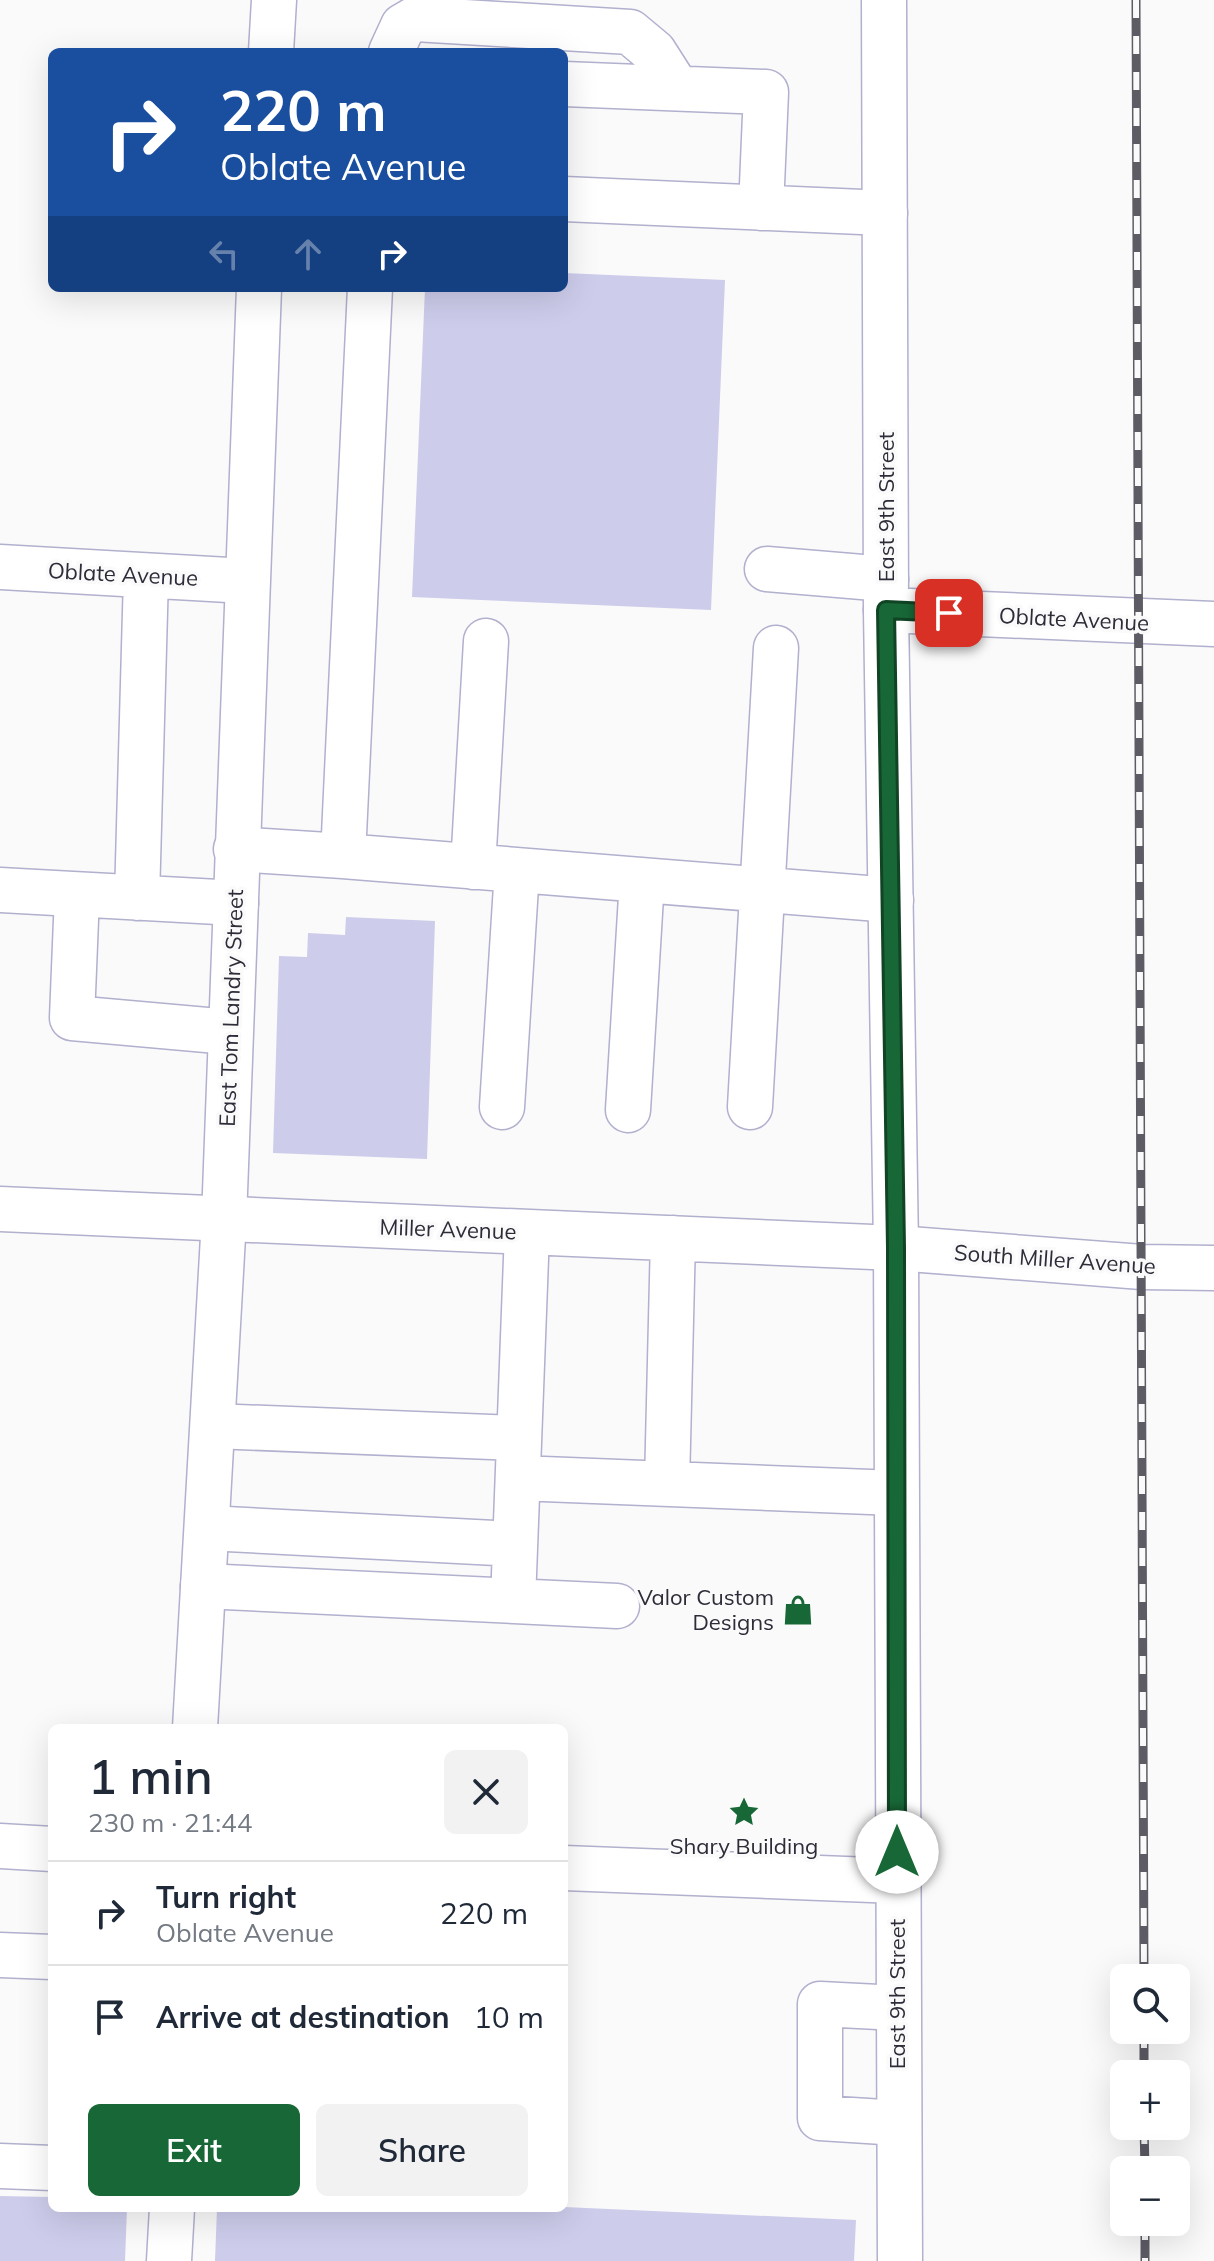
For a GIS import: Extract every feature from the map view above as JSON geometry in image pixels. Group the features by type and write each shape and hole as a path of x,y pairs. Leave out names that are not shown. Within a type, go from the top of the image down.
{"main road":[{"path":"271,48 274,0"},
{"name":"East 9th Street","path":"884,0 886,594 896,1248 900,2261"},
{"path":"393,48 403,26 415,19 630,32 654,52 677,88"},
{"path":"568,84 766,92 761,208"},
{"path":"568,199 885,213"},
{"name":"East Tom Landry Street","path":"195,1724 224,1219 259,292"},
{"path":"343,856 370,292"},
{"name":"Oblate Avenue","path":"0,567 246,581"},
{"name":"Oblate Avenue","path":"767,569 886,594 1214,624"},
{"path":"137,898 146,576"},
{"path":"473,867 486,641"},
{"path":"750,1107 776,648"},
{"path":"236,849 891,900"},
{"path":"502,1107 517,870"},
{"path":"628,1110 642,880"},
{"path":"0,890 236,903"},
{"path":"77,895 72,1018 229,1032"},
{"name":"Miller Avenue","path":"0,1209 896,1248"},
{"path":"513,1601 527,1232"},
{"path":"667,1484 673,1238"},
{"name":"South Miller Avenue","path":"896,1248 1142,1267 1214,1268"},
{"path":"213,1426 518,1458 667,1484 896,1493"},
{"path":"207,1528 515,1544"},
{"path":"203,1586 617,1606"},
{"path":"0,1846 48,1849"},
{"path":"568,1868 897,1881"},
{"path":"0,1955 48,1957"},
{"path":"898,2008 820,2004 820,2118 899,2123"},
{"path":"0,2166 48,2168"},
{"path":"169,2261 172,2212"}],"building":[{"path":"568,273 725,280 711,610 412,597 425,292 568,292"},
{"path":"346,917 435,921 427,1159 273,1153 279,956 307,957 308,933 345,935"},
{"path":"0,2196 48,2197 48,2212 127,2212 125,2261 0,2261"},
{"path":"568,2207 856,2220 854,2261 215,2261 217,2212 568,2212"}],"railway":[{"path":"1136,0 1144,1964"},
{"path":"1144,2044 1144,2060"},
{"path":"1144,2140 1145,2156"},
{"path":"1145,2236 1145,2261"}],"place":[{"name":"Valor Custom Designs","path":"798,1610"},
{"name":"Shary Building","path":"744,1812"}],"route":[{"path":"897,1852 896,1248 886,610 949,613"}]}
